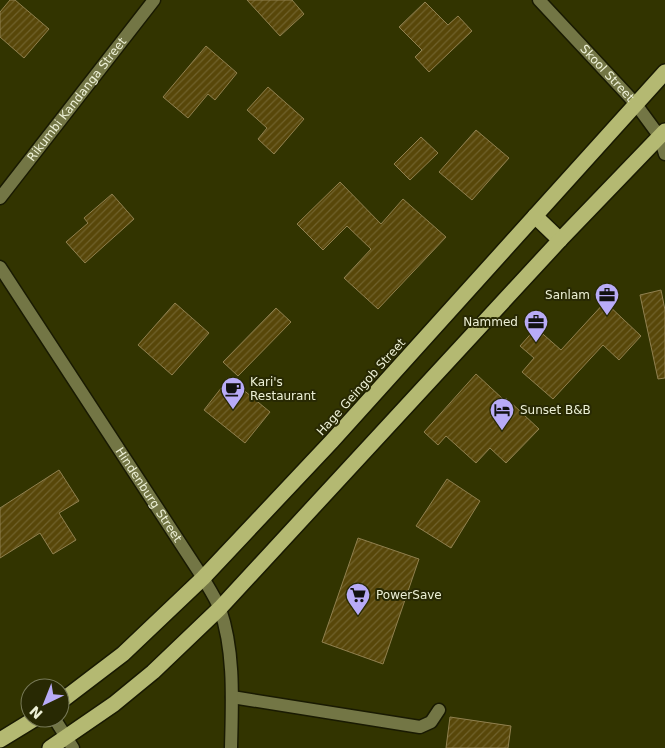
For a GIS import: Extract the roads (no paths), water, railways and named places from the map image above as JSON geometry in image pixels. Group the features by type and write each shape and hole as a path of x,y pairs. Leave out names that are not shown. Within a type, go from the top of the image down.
{"highway":[{"name":"Hage Geingob Street","path":"70,694 123,654 203,578 332,441 635,103 665,72"},
{"path":"50,748 70,743 153,672 220,608 560,240 662,134"},
{"path":"535,216 560,240"},
{"path":"0,740 20,728"}],"street":[{"name":"Rikumbi Kandanga Street","path":"0,198 154,0"},
{"name":"Skool Street","path":"539,0 662,134 665,154"},
{"name":"Hindenburg Street","path":"0,266 203,578 220,608 227,639 232,697 231,748"},
{"path":"232,697 420,727 431,722 439,710"},
{"path":"60,728 70,743"}],"place":[{"name":"Sanlam","path":"607,316"},
{"name":"Nammed","path":"536,343"},
{"name":"Kari's Restaurant","path":"233,410"},
{"name":"Sunset B&B","path":"502,431"},
{"name":"PowerSave","path":"358,616"}]}
